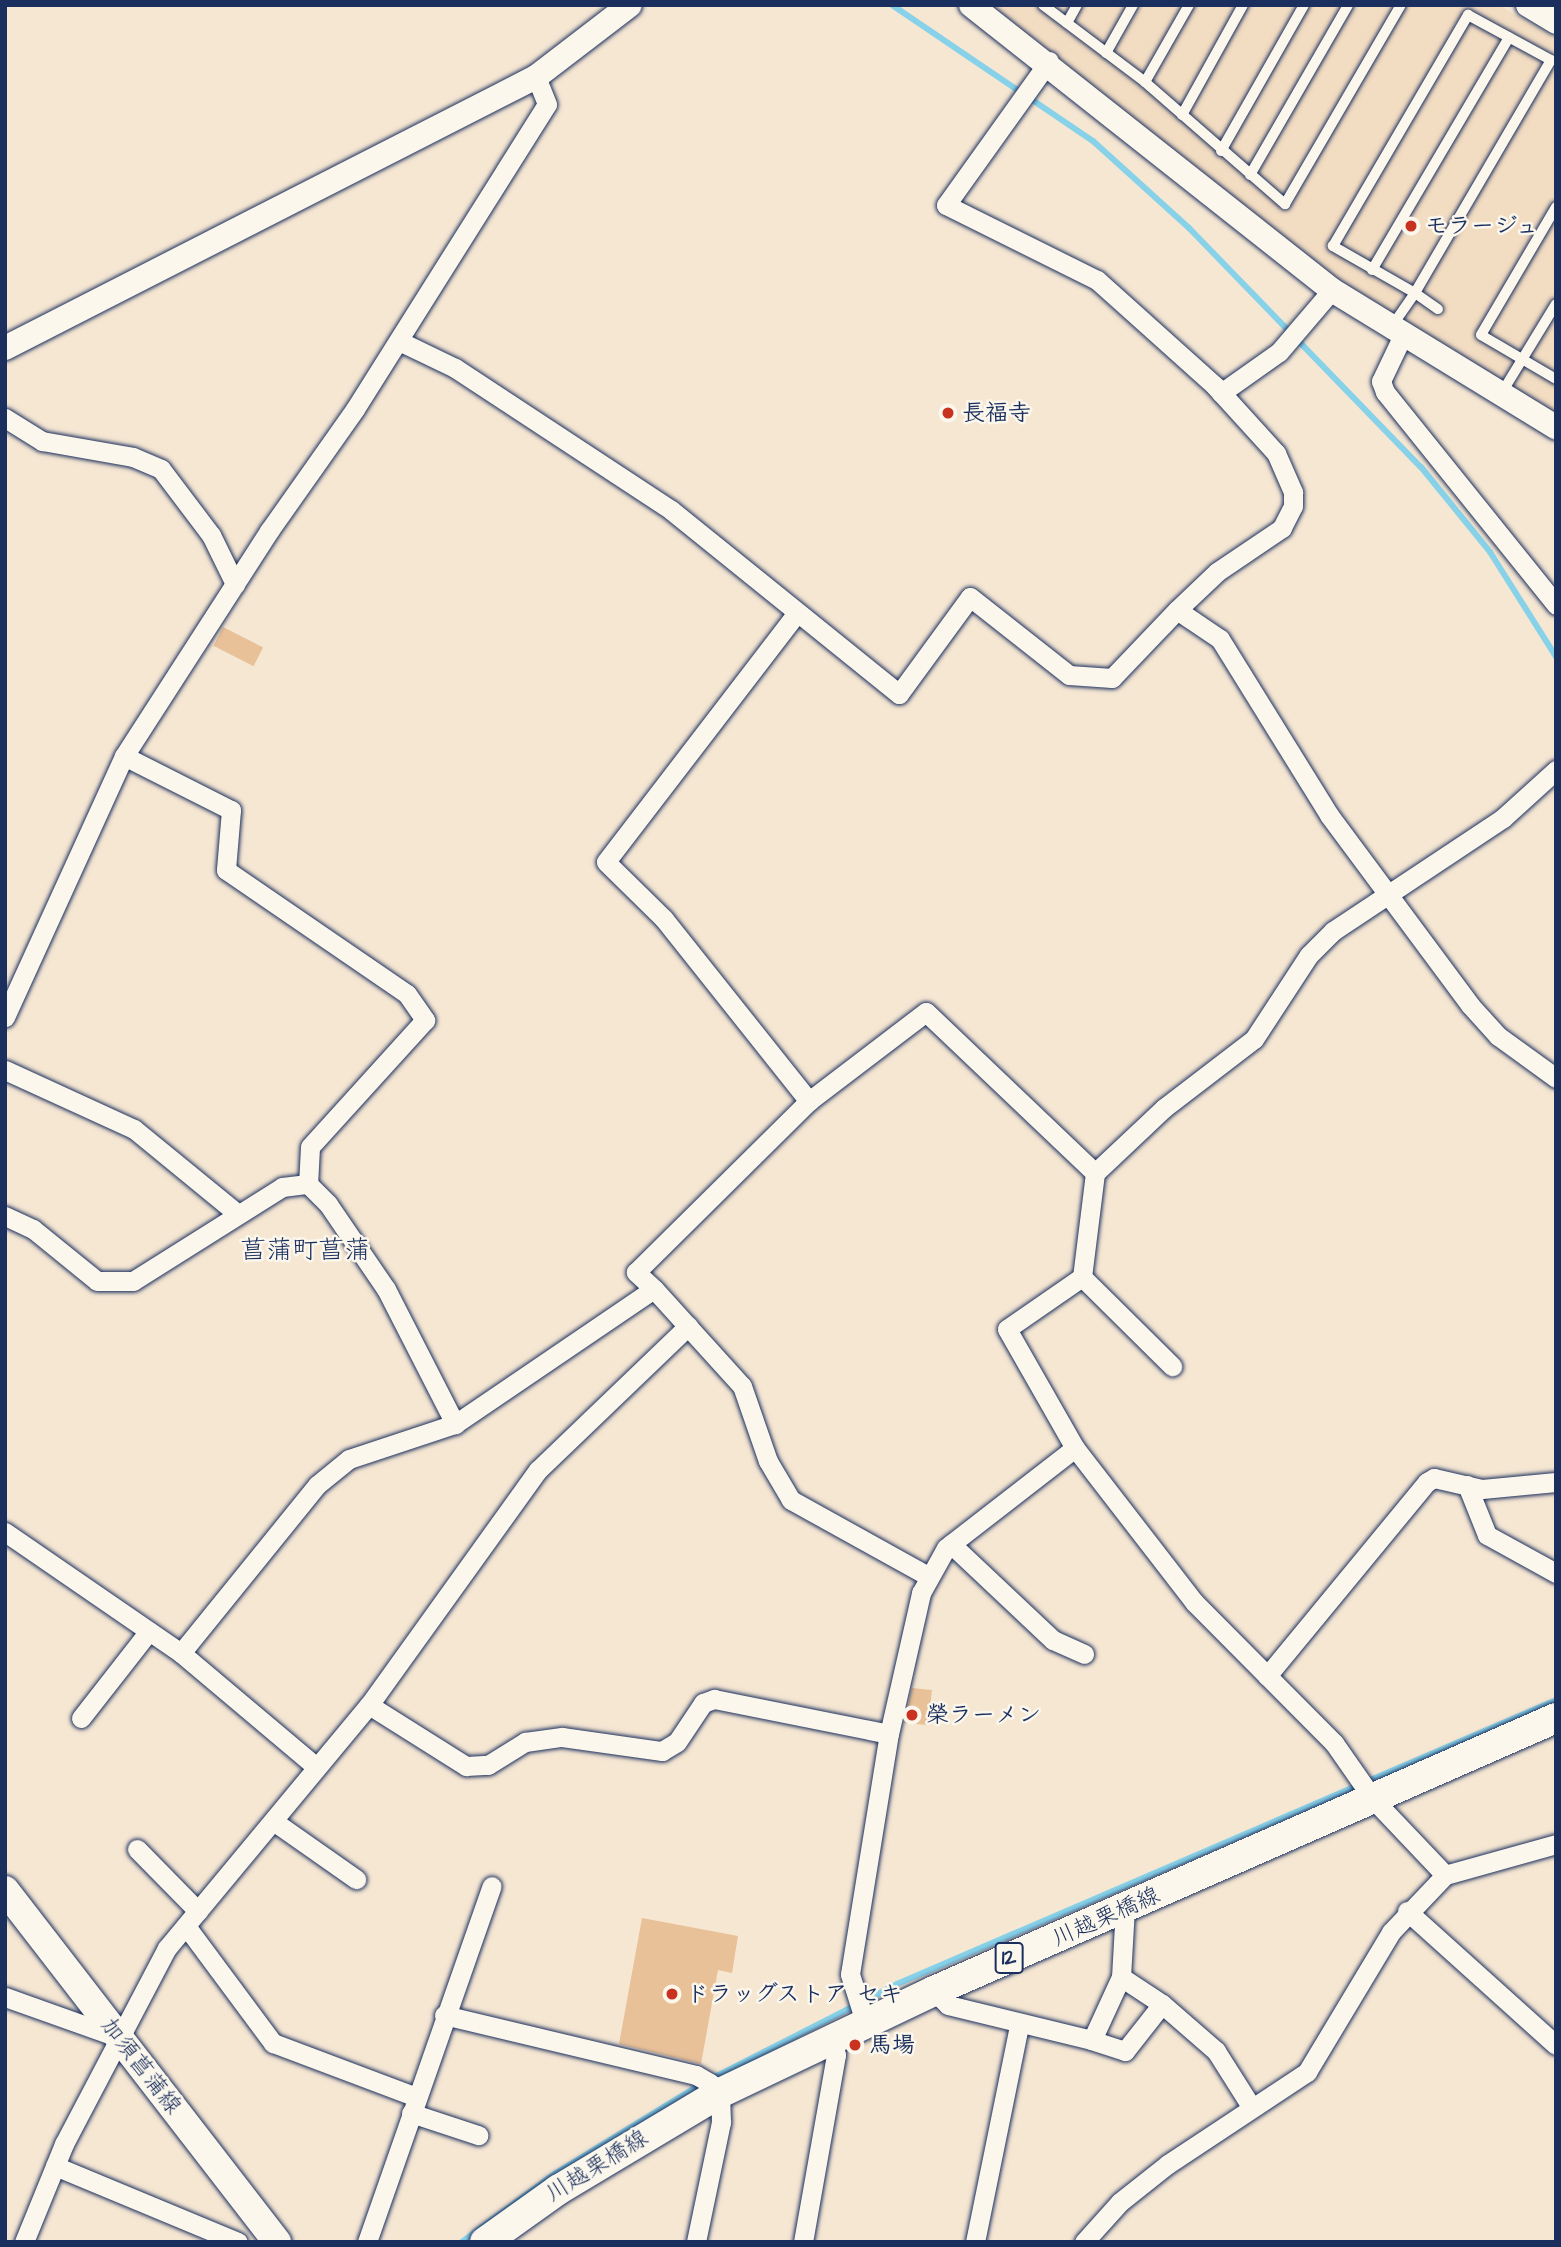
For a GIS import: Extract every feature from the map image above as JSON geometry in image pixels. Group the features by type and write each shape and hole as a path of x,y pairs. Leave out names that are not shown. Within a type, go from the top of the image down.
{"main road":[{"name":"川越栗橋線","path":"485,2242 558,2190 720,2093 832,2038 1556,1718"},
{"name":"加須菖蒲線","path":"5,1890 277,2242"}],"street":[{"path":"5,348 536,77 630,5"},
{"path":"971,5 1049,61 1332,290 1396,333 1556,427"},
{"path":"1528,5 1556,22"},
{"path":"399,341 455,368 671,510 796,614 899,694 970,597 1069,675 1112,678 1217,572 1282,528 1293,506 1276,453 1221,393 1097,280 946,205 1049,61"},
{"path":"5,1017 124,756 235,584 399,341 547,104 536,77"},
{"path":"1221,393 1279,352 1332,290"},
{"path":"1396,333 1381,381 1385,392 1556,605"},
{"path":"5,418 42,441 133,457 161,469 211,535 235,584"},
{"path":"1177,610 1220,639 1385,895 1498,1036 1556,1078"},
{"path":"796,614 606,862 664,919 808,1101"},
{"path":"124,756 231,810 226,870 407,994 425,1020 310,1147 308,1184 328,1204 386,1289 455,1424"},
{"path":"1445,1875 1373,1799 1334,1743 1194,1602 1075,1448 1007,1329 1082,1278 1095,1173 1164,1108 1254,1039 1309,956 1385,895 1503,818 1556,770"},
{"path":"928,1576 791,1500 768,1461 743,1386 636,1272 808,1101 926,1012 1095,1173"},
{"path":"5,1070 134,1129 238,1214"},
{"path":"5,1216 33,1229 97,1281 133,1281 282,1187 308,1184"},
{"path":"1082,1278 1172,1366"},
{"path":"181,1653 317,1485 349,1459 455,1424 654,1289"},
{"path":"24,2242 55,2166 167,1948 276,1823 315,1766 369,1705 538,1471 688,1326"},
{"path":"865,2022 850,1974 889,1734 928,1576 951,1544 1075,1448"},
{"path":"1267,1676 1427,1482 1434,1478 1482,1489 1556,1482"},
{"path":"1467,1485 1487,1535 1556,1573"},
{"path":"5,1532 181,1653 315,1766"},
{"path":"951,1544 1053,1640 1084,1654"},
{"path":"81,1718 149,1631"},
{"path":"369,1705 466,1766 488,1765 525,1742 562,1737 662,1751 677,1741 703,1703 714,1699 889,1734"},
{"path":"276,1823 356,1879"},
{"path":"1083,2242 1120,2202 1307,2072 1407,1911 1445,1875 1556,1844"},
{"path":"137,1849 192,1919 273,2043 478,2135"},
{"path":"368,2242 444,2015 492,1885"},
{"path":"1092,2040 1121,1978 1125,1908"},
{"path":"1407,1911 1556,2045"},
{"path":"1121,1978 1162,2004 1216,2051 1252,2108"},
{"path":"934,1991 948,2005 1019,2025 1092,2040 1125,2051 1162,2004"},
{"path":"5,1997 120,2038"},
{"path":"444,2015 696,2075 720,2093 721,2122 696,2242"},
{"path":"975,2242 1019,2025"},
{"path":"803,2242 836,2055 832,2038"},
{"path":"55,2166 238,2242"}],"lane":[{"path":"1043,5 1145,82 1285,204 1401,5"},
{"path":"1067,23 1077,5"},
{"path":"1106,53 1133,5"},
{"path":"1145,82 1189,5"},
{"path":"1182,115 1243,5"},
{"path":"1222,151 1304,5"},
{"path":"1250,176 1348,5"},
{"path":"1396,333 1415,293 1553,61 1468,15 1333,246 1415,293 1438,309"},
{"path":"1372,270 1509,37"},
{"path":"1556,207 1481,335 1556,379"},
{"path":"1500,394 1556,304"}],"shaded area":[{"name":"モラージュ","path":"990,5 1499,5 1556,38 1556,413 1340,282"}],"building":[{"path":"223,627 263,647 254,666 213,646"},
{"path":"912,1688 932,1690 928,1725 904,1723"},
{"path":"642,1918 738,1936 732,1973 718,1970 701,2064 619,2044"}],"waterway":[{"path":"892,5 1093,141 1189,228 1421,467 1490,552 1556,657"},
{"path":"462,2242 556,2173 703,2083 897,1984 1556,1700"}],"place":[{"name":"モラージュ","path":"1411,226"},
{"name":"長福寺","path":"948,413"},
{"name":"榮ラーメン","path":"912,1715"},
{"name":"ドラッグストア セキ","path":"672,1994"},
{"name":"馬場","path":"855,2045"}],"district":[{"name":"菖蒲町菖蒲","path":"305,1251"}]}
